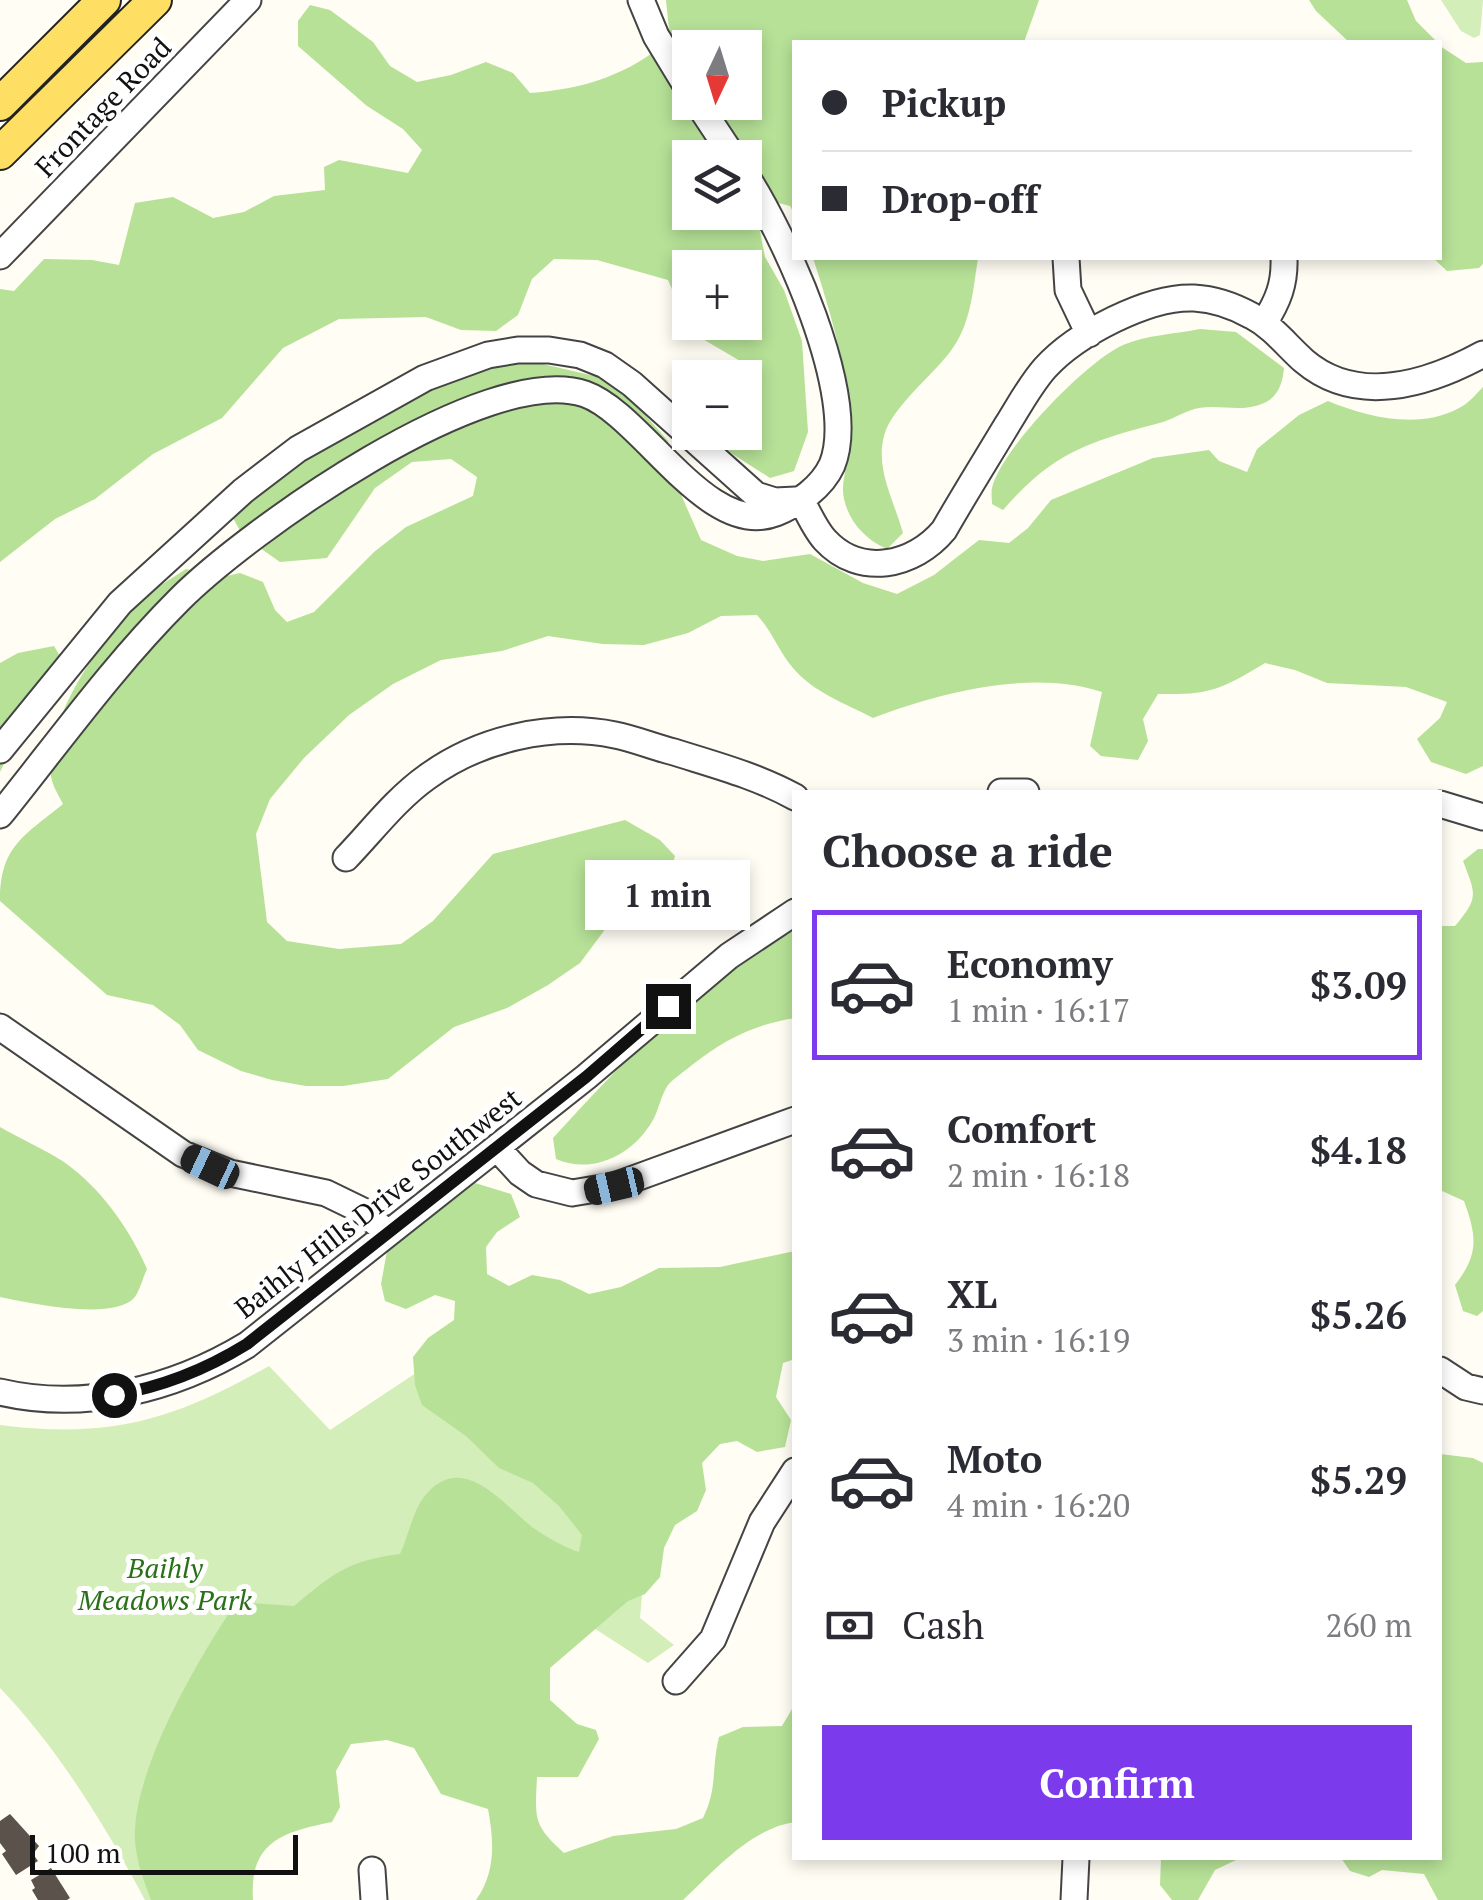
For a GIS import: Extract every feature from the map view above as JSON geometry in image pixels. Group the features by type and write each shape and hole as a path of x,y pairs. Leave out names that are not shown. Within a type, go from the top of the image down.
{"main road":[{"path":"0,104 104,0"},
{"path":"0,153 156,0"}],"street":[{"name":"Frontage Road","path":"0,256 248,0"},
{"path":"641,0 672,62"},
{"path":"0,815 133,650 210,571 332,484 415,435 497,398 556,390 584,394 610,407 689,483 732,511 773,515 818,486 835,453 835,403 829,368 804,294 762,204"},
{"path":"1066,260 1068,290 1088,334"},
{"path":"1264,323 1283,285 1284,260"},
{"path":"801,499 824,540 845,556 882,564 923,551 944,530 1042,370 1088,334 1139,308 1178,298 1217,301 1264,323 1306,363 1357,386 1414,383 1483,354"},
{"path":"0,750 120,603 243,491 298,449 425,378 488,355 549,350 580,355 605,365 632,384 756,495 775,502 801,499"},
{"path":"346,858 406,794 443,766 510,738 544,732 579,730 616,735 727,768 792,795"},
{"path":"1442,805 1483,817"},
{"name":"Baihly Hills Drive Southwest","path":"0,1392 93,1398 176,1380 218,1362 259,1336 497,1148 729,956 792,914"},
{"path":"0,1027 182,1154 230,1173 326,1194 363,1211 386,1232"},
{"path":"497,1148 536,1184 572,1193 614,1186 792,1121"},
{"path":"1442,1371 1483,1391"},
{"path":"676,1681 713,1640 762,1522 792,1477"},
{"path":"1074,1900 1076,1860"},
{"path":"372,1870 374,1900"}],"green space":[{"path":"666,0 1039,0 1025,40 792,40 792,210 767,200 762,222 762,140 672,140 672,230 760,230 765,257 784,290 802,341 808,432 794,471 770,478 726,450 762,450 762,360 738,360 704,340 762,340 762,250 672,250 672,289 668,280 597,260 554,259 532,279 518,315 496,331 461,330 426,317 339,319 283,348 222,418 153,454 95,499 55,519 0,562 0,289 14,291 44,259 119,265 135,203 173,197 213,218 244,212 274,196 325,190 324,167 339,160 408,173 422,150 403,129 367,106 298,46 298,21 310,5 330,10 373,42 390,66 417,82 486,62 513,73 530,93 605,78 638,62 670,39"},
{"path":"1309,0 1407,0 1416,21 1435,40 1347,40"},
{"path":"1441,0 1483,0 1480,35 1474,38 1461,31"},
{"path":"1442,47 1466,63 1483,62 1483,264 1479,268 1447,271 1435,260 1442,260"},
{"path":"814,260 978,260 970,307 957,342 903,403 884,436 884,473 903,533 887,549 859,529 844,499 843,482 852,439 850,408"},
{"path":"1200,329 1236,332 1284,368 1275,395 1251,407 1195,409 1094,443 1039,474 1003,510 992,504 992,488 1011,452 1047,408 1089,368 1123,345"},
{"path":"530,361 603,378 641,410 668,441 679,490 701,540 737,556 763,561 810,554 863,583 897,594 934,575 979,540 1009,543 1028,528 1051,500 1153,458 1209,450 1219,461 1247,472 1257,449 1299,415 1328,401 1376,416 1410,420 1444,415 1472,399 1483,387 1483,766 1466,774 1431,762 1417,739 1440,718 1447,702 1406,687 1327,683 1265,663 1214,689 1158,694 1143,719 1148,741 1138,760 1101,756 1090,746 1102,692 1075,685 1017,683 987,687 927,700 873,718 830,697 801,677 757,615 721,616 688,633 644,645 548,636 502,651 441,660 393,684 349,715 304,758 270,799 256,834 267,922 287,941 339,949 401,944 433,921 493,854 625,820 660,840 675,856 668,880 624,904 580,963 507,1008 454,1027 388,1079 343,1086 306,1086 241,1071 198,1050 180,1025 153,1005 107,995 0,901 4,867 17,844 63,804 52,779 52,753 66,705 93,658 125,617 151,592 186,569 222,577 240,573 263,582 275,610 287,622 314,612 374,552 406,527 473,496 477,477 451,459 412,462 375,488 327,558 280,562 243,536 233,518 264,486 391,406 485,366"},
{"path":"54,646 70,673 13,745 0,772 0,663 18,653"},
{"path":"1483,849 1483,1311 1477,1316 1463,1311 1455,1285 1472,1254 1468,1214 1464,1201 1442,1191 1442,926 1455,926 1472,902 1473,889 1463,861"},
{"path":"792,931 792,1019 740,1034 670,1082 645,1132 623,1152 584,1165 556,1159 553,1138 596,1092 686,1005 750,956"},
{"path":"0,1127 64,1162 113,1210 147,1269 134,1298 123,1305 90,1309 0,1297"},
{"path":"475,1183 511,1194 520,1217 497,1232 486,1247 487,1274 509,1286 532,1275 560,1280 589,1294 621,1287 659,1268 720,1267 792,1252 792,1360 783,1363 776,1397 791,1420 785,1447 757,1452 737,1441 720,1444 702,1463 706,1490 697,1511 675,1525 664,1548 660,1577 645,1594 628,1601 550,1668 550,1700 577,1724 596,1730 599,1739 578,1777 537,1777 538,1820 564,1853 613,1836 676,1829 703,1818 711,1797 719,1737 743,1727 782,1726 792,1709 792,1823 748,1842 683,1900 476,1900 492,1856 488,1809 441,1794 414,1748 387,1740 351,1744 336,1771 340,1807 332,1822 298,1830 272,1843 257,1865 253,1900 151,1900 135,1840 144,1783 185,1687 233,1607 252,1603 294,1606 343,1570 367,1560 400,1554 424,1497 452,1478 480,1485 537,1531 579,1552 582,1535 559,1506 533,1483 499,1468 466,1436 422,1405 415,1385 413,1357 428,1338 454,1320 455,1301 435,1295 406,1309 385,1301 381,1284 387,1251"},
{"name":"Baihly Meadows Park","path":"269,1366 330,1430 425,1367 652,1478 640,1618 674,1645 648,1663 569,1612 414,1604 229,1900 145,1900 80,1789 42,1736 0,1688 0,1425 75,1429 140,1421 202,1400"},
{"path":"1442,1454 1473,1458 1483,1463 1483,1900 1438,1900 1424,1874 1382,1870 1369,1877 1350,1871 1342,1860 1442,1860"},
{"path":"1161,1860 1236,1860 1215,1870 1198,1900 1172,1900 1160,1885"}],"building":[{"path":"10,1814 39,1846 33,1854 38,1861 16,1875 2,1854 6,1851 0,1843 0,1821"},
{"path":"51,1868 70,1898 67,1900 38,1900 32,1890 35,1888 31,1880"}],"route":[{"path":"114,1395 176,1380 218,1362 271,1328 386,1232 586,1077 668,1006"}]}
